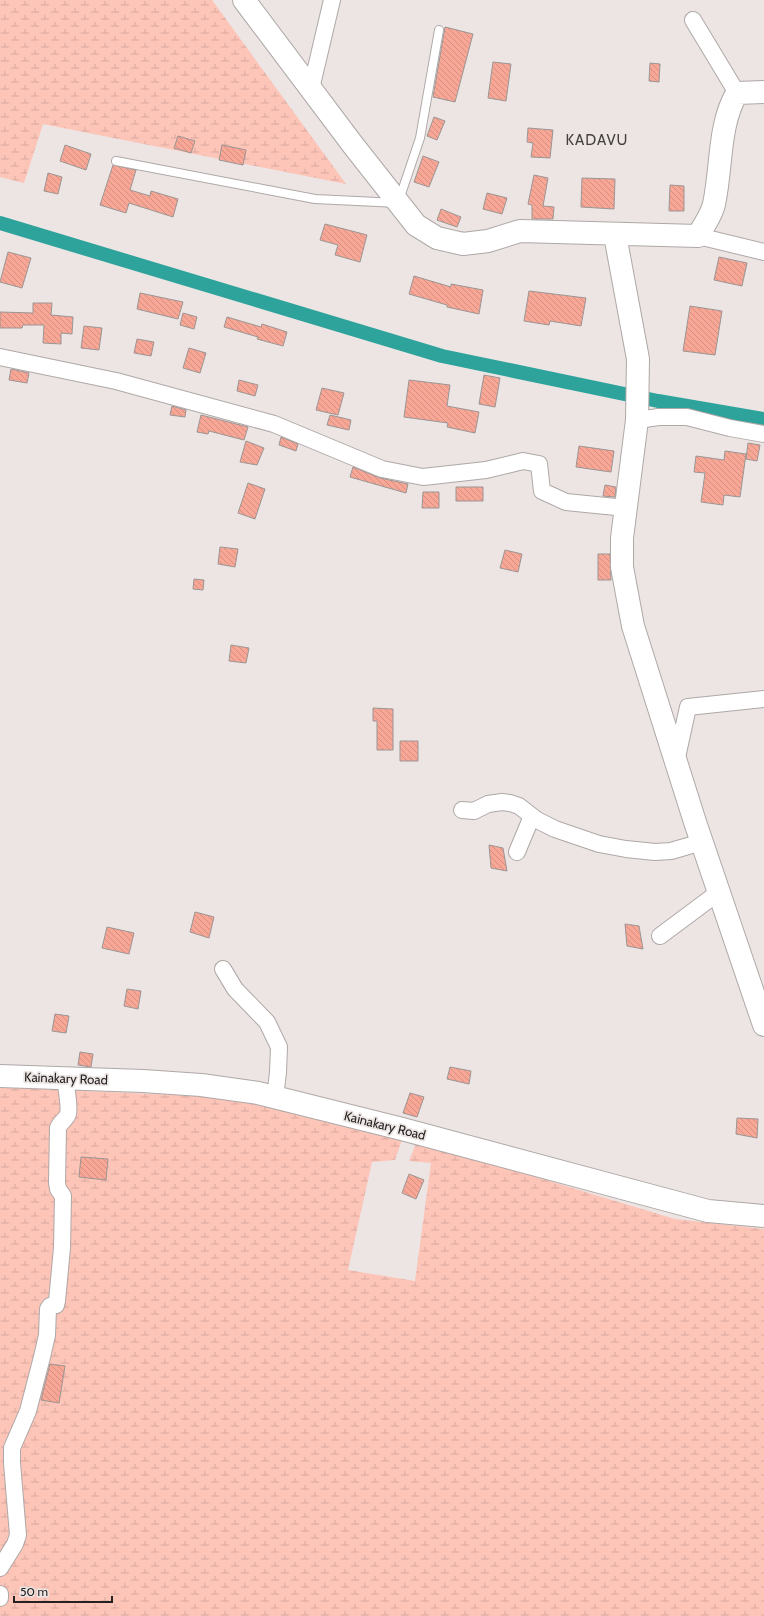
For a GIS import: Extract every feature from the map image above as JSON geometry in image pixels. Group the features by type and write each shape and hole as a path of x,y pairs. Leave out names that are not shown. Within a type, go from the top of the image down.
{"main road":[{"path":"244,0 311,90 416,225 437,238 463,244 488,240 520,231 698,236 714,206 719,160 730,104 737,93 764,92"},
{"path":"615,234 638,359 637,415 622,538 622,567 627,596 633,626 702,842 719,892 757,986 764,1025"},
{"name":"Kainakary Road","path":"0,1076 143,1081 201,1085 258,1093 409,1131 708,1211 764,1216"}],"street":[{"path":"311,90 332,0"},
{"path":"693,20 737,93"},
{"path":"698,236 764,252"},
{"path":"0,357 116,381 274,424 382,469 416,476 422,477 486,470 522,461 538,464 542,491 566,502 626,508"},
{"path":"637,415 687,417 730,428 764,434"},
{"path":"676,762 688,707 764,700"},
{"path":"462,810 474,811 488,804 502,802 519,806 532,816 555,829 599,844 626,849 655,852 671,851 702,842"},
{"path":"517,852 532,816"},
{"path":"660,936 719,892"},
{"path":"223,969 235,989 267,1022 279,1047 275,1098"},
{"path":"0,1568 15,1544 18,1535 12,1448 28,1411 41,1364 46,1343 48,1309 50,1306 56,1305 57,1301 62,1248 64,1196 57,1188 58,1128 68,1114 65,1078"}],"lane":[{"path":"116,161 315,199 398,203 420,138 439,30"}],"green space":[{"path":"0,0 212,0 346,184 43,124 24,183 0,177"},
{"path":"0,1087 239,1098 403,1137 395,1160 372,1162 348,1270 415,1281 431,1163 409,1161 417,1141 675,1219 764,1229 764,1616 0,1616"}],"building":[{"path":"445,27 473,34 455,102 433,97"},
{"path":"493,62 511,64 506,101 488,98"},
{"path":"650,63 660,64 659,82 649,81"},
{"path":"434,117 445,121 437,140 427,136"},
{"path":"528,128 553,130 550,158 531,157 533,143 527,142"},
{"path":"178,136 195,141 191,153 174,148"},
{"path":"65,145 91,154 86,170 60,161"},
{"path":"222,145 246,150 243,165 219,160"},
{"path":"423,156 439,162 429,187 414,182"},
{"path":"113,165 136,170 130,190 150,196 151,191 178,199 173,217 129,203 126,213 100,205"},
{"path":"48,173 62,177 58,194 44,191"},
{"path":"534,175 548,178 543,206 554,207 553,219 532,219 532,205 528,204"},
{"path":"582,178 615,179 614,209 581,207"},
{"path":"670,185 684,186 684,211 669,211"},
{"path":"487,193 507,198 502,214 483,209"},
{"path":"441,209 461,217 457,227 437,220"},
{"path":"325,224 367,235 360,262 335,255 338,245 320,240"},
{"path":"8,252 31,258 22,288 0,282"},
{"path":"719,257 747,263 742,286 714,280"},
{"path":"414,276 451,287 451,284 483,290 479,314 447,307 447,305 409,294"},
{"path":"529,291 586,298 581,326 550,321 549,325 524,321"},
{"path":"140,293 183,302 178,319 137,309"},
{"path":"33,303 52,303 51,315 73,317 72,334 61,333 61,344 43,343 44,325 23,325 22,328 0,328 0,312 33,313"},
{"path":"690,306 722,311 715,355 683,351"},
{"path":"183,313 197,317 194,329 180,325"},
{"path":"227,317 261,327 262,324 287,332 283,346 257,339 258,337 224,327"},
{"path":"84,326 102,328 99,350 81,348"},
{"path":"137,339 154,342 151,356 134,353"},
{"path":"189,348 206,353 200,373 183,368"},
{"path":"11,369 29,373 27,383 9,380"},
{"path":"484,375 500,378 495,407 479,404"},
{"path":"239,380 258,385 255,396 237,391"},
{"path":"409,380 450,385 447,406 479,412 475,433 447,427 448,423 404,417"},
{"path":"322,388 344,393 338,415 316,410"},
{"path":"172,406 186,410 185,417 170,415"},
{"path":"201,415 248,427 244,440 209,431 208,434 197,432"},
{"path":"330,415 351,420 349,430 327,425"},
{"path":"281,437 298,444 296,451 279,445"},
{"path":"246,441 264,448 257,465 240,462"},
{"path":"748,443 760,445 757,461 746,459"},
{"path":"579,446 614,451 611,472 576,467"},
{"path":"725,451 746,454 740,497 724,495 723,505 701,502 705,473 694,472 696,456 724,460"},
{"path":"353,467 380,478 408,484 406,493 350,477"},
{"path":"248,483 265,489 255,519 238,513"},
{"path":"605,485 616,487 615,497 603,496"},
{"path":"456,487 483,487 483,501 456,501"},
{"path":"423,492 439,492 439,508 422,508"},
{"path":"220,547 238,549 235,567 218,564"},
{"path":"505,550 522,554 518,572 500,568"},
{"path":"598,554 610,554 611,580 598,580"},
{"path":"194,579 204,580 203,590 193,589"},
{"path":"231,645 249,648 246,663 229,661"},
{"path":"373,708 393,709 393,750 377,750 377,721 373,721"},
{"path":"400,741 418,741 418,761 400,761"},
{"path":"489,845 503,848 507,871 491,868"},
{"path":"195,912 214,917 209,938 190,932"},
{"path":"625,924 639,926 643,949 627,946"},
{"path":"107,927 134,933 129,954 102,948"},
{"path":"127,989 141,991 138,1009 124,1006"},
{"path":"55,1014 69,1016 66,1033 52,1031"},
{"path":"80,1052 93,1054 91,1067 78,1065"},
{"path":"450,1067 471,1071 469,1084 447,1079"},
{"path":"410,1093 424,1097 417,1117 403,1113"},
{"path":"737,1118 758,1119 757,1138 736,1134"},
{"path":"81,1157 108,1159 106,1180 79,1177"},
{"path":"409,1174 424,1180 416,1199 402,1193"},
{"path":"50,1364 65,1366 59,1403 41,1400"}],"waterway":[{"path":"0,223 442,356 658,401 764,419"}],"district":[{"name":"KADAVU","path":"597,140"}]}
